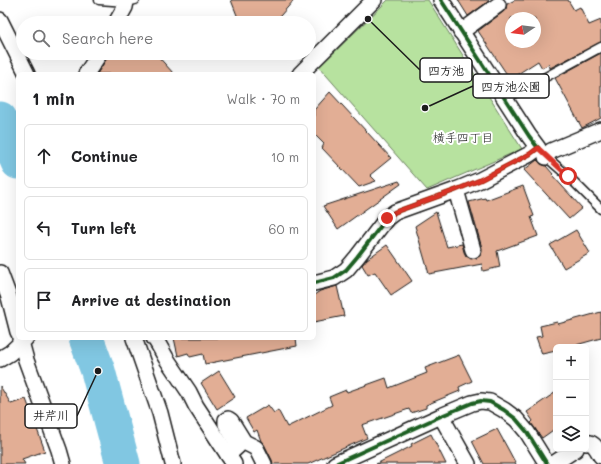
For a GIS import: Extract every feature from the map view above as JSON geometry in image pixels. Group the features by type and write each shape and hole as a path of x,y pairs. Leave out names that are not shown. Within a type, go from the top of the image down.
{"street":[{"path":"316,58 374,0"},
{"path":"441,0 504,99 542,153"},
{"path":"120,16 130,1"},
{"path":"461,32 498,5"},
{"path":"0,20 16,52"},
{"path":"20,60 26,72"},
{"path":"87,72 95,60"},
{"path":"302,72 314,60"},
{"path":"316,282 334,278 346,270 387,218 395,212 480,180 530,154 551,151 601,130"},
{"path":"456,190 473,250"},
{"path":"0,273 16,321"},
{"path":"0,359 10,353 20,340"},
{"path":"21,340 26,360 63,464"},
{"path":"135,340 160,412 173,464"},
{"path":"156,340 231,459 238,446 238,443 226,424 226,420 228,418 244,442 256,448 264,464"},
{"path":"335,464 441,416 472,403 481,401 490,402 516,419 527,432 547,464"},
{"path":"441,416 468,464"},
{"path":"589,443 594,444 601,456"},
{"path":"552,464 571,452"}],"lane":[{"path":"99,0 130,1"},
{"path":"504,99 601,47"},
{"path":"542,153 568,176 601,209"}],"green space":[{"path":"388,0 428,0 522,149 427,190 319,67"}],"building":[{"path":"231,0 294,0 280,16 237,16"},
{"path":"458,0 488,0 489,1 468,16"},
{"path":"515,0 568,0 574,10 580,7 589,25 601,20 601,42 550,68 549,64 542,68 538,61 510,79 478,31 506,9 507,4"},
{"path":"601,53 601,118 582,128 555,78"},
{"path":"106,60 161,60 172,72 98,72"},
{"path":"330,92 391,158 370,175 376,181 359,187 322,148 324,144 316,136 316,108"},
{"path":"537,160 546,166 553,174 552,175 582,208 569,219 524,170"},
{"path":"399,181 401,184 338,229 323,206"},
{"path":"523,186 534,216 531,217 538,236 497,251 500,267 483,271 482,264 429,274 415,226 436,212 447,247 462,244 466,256 471,259 476,258 480,256 482,248 469,202 485,198 486,200"},
{"path":"576,230 590,253 564,268 550,245"},
{"path":"387,245 412,281 391,295 375,272 368,275 362,265 367,259"},
{"path":"337,286 344,316 316,322 316,294"},
{"path":"601,312 601,338 580,344 553,344 553,352 542,354 536,337 542,336 540,326 557,322 558,324"},
{"path":"174,340 296,340 297,346 205,364 203,354 190,357 188,353 178,356"},
{"path":"459,355 472,381 459,387 460,391 426,405 426,408 411,413 409,409 362,425 367,438 308,464 273,464 257,430 254,432 246,418 268,405 274,413 278,410 287,427 332,405 329,397 346,390 347,392 386,378 389,388 427,373 425,368"},
{"path":"219,371 235,397 217,409 201,383"},
{"path":"0,386 11,404 26,399 45,451 22,459 25,464 0,464"},
{"path":"553,394 553,430 542,438 531,423 533,421 527,412"},
{"path":"497,429 516,464 484,464 472,441"},
{"path":"431,434 446,464 376,464 412,446 411,444"}],"waterway":[{"path":"0,119 16,157"},
{"path":"87,340 98,371 123,464"}],"cycle path":[{"path":"316,282 334,278 346,270 387,218 395,212 480,180 530,154 538,148 441,0"},
{"path":"335,464 441,416 472,403 481,401 490,402 516,419 527,432 547,464"}],"place":[{"name":"四方池","path":"368,19"},
{"name":"四方池公園","path":"425,108"},
{"name":"井芹川","path":"98,371"}],"district":[{"name":"横手四丁目","path":"463,137"}],"route":[{"path":"387,218 395,212 480,180 530,154 538,148 568,176"}]}
